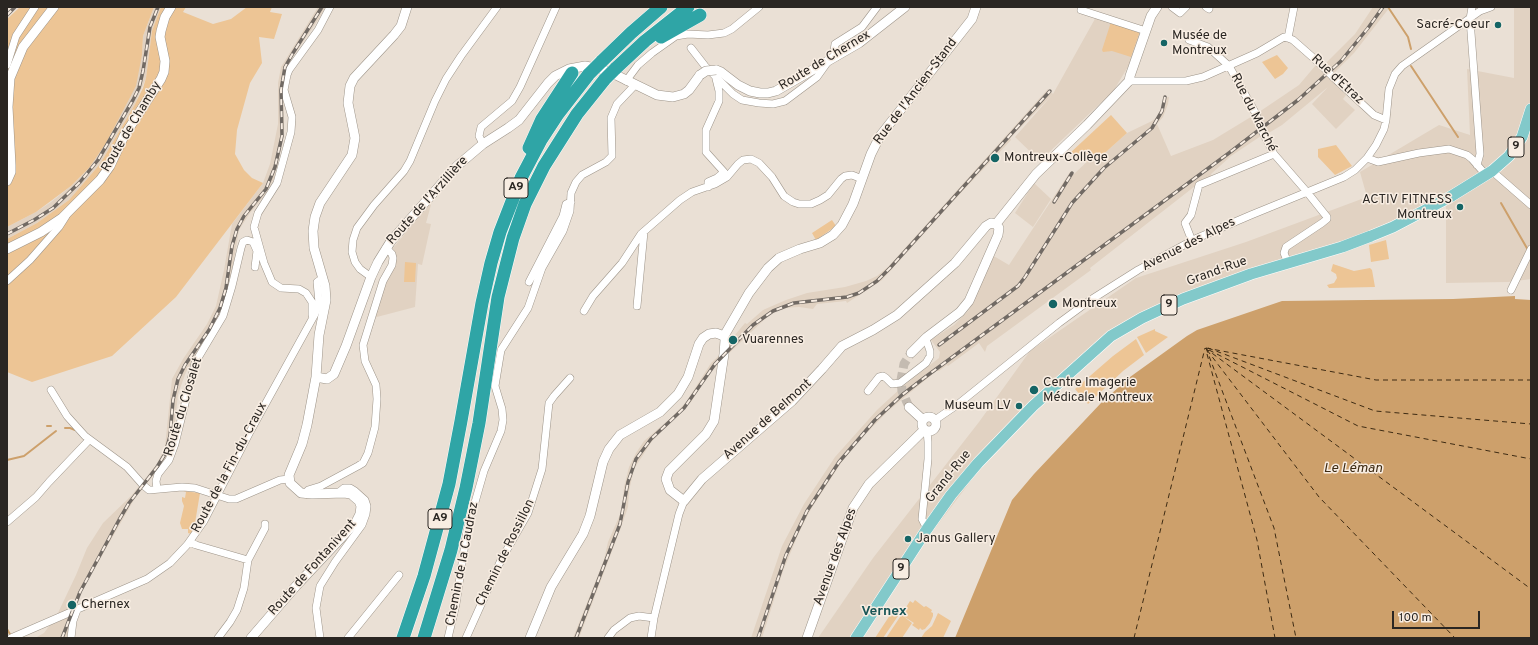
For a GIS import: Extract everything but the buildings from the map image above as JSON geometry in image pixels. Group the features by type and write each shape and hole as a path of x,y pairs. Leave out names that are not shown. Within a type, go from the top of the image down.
{"highway":[{"name":"A9","path":"403,638 424,576 441,515 466,398 486,280 512,198 545,134 567,102 589,74 631,33 661,7"},
{"name":"A9","path":"424,638 453,542 466,488 479,424 495,311 504,268 513,238 534,184 565,130 589,97 645,40 688,7"},
{"path":"614,72 668,32 700,15"},
{"path":"512,198 524,159 536,130 550,106 572,74"}],"main road":[{"name":"9","path":"1489,173 1509,156 1518,145 1526,128 1531,109"},
{"name":"Grand-Rue","path":"929,526 951,495 994,445 1033,406 1112,336 1142,318 1183,299 1251,274 1342,246 1392,227 1450,197 1489,173"},
{"name":"9","path":"856,638 929,526"}],"street":[{"path":"7,66 16,36 35,7"},
{"path":"7,181 11,172 8,95 10,78 23,47 32,33 54,7"},
{"name":"Route de Chamby","path":"7,249 41,232 68,213 100,180 110,166 124,136 161,79 165,67 161,31 165,17 171,7"},
{"name":"Route du Closalet","path":"157,489 156,482 158,474 169,460 176,444 195,363 223,316 242,245 245,240 250,240 258,214 277,183 291,132 293,119 281,90 289,70 318,30 330,7"},
{"path":"386,248 392,254 392,265 383,281 363,345 365,361 376,385 377,399 375,427 366,458 358,466 321,486 308,490 306,494 297,491 290,483 288,475 304,436 316,377 319,335 326,300 323,278 317,263 314,248 314,217 320,203 352,155 355,138 348,103 350,86 354,78 401,26 408,7"},
{"path":"371,277 360,269 355,262 352,252 353,240 357,228 374,205 404,171 410,161 435,101 446,79 497,7"},
{"path":"483,144 479,136 480,129 512,100 520,87 556,7"},
{"path":"626,81 638,65 676,36 688,34 708,36 724,33 732,29 759,7"},
{"path":"836,57 834,51 835,44 862,27 877,7"},
{"name":"Route de Chernex","path":"715,73 721,72 750,91 768,93 776,91 836,57 869,36 904,7"},
{"name":"Rue de l'Ancien-Stand","path":"684,501 668,487 666,479 667,475 669,471 706,434 714,421 724,354 724,336 749,293 779,258 789,253 820,243 833,234 842,225 853,204 872,150 880,136 972,19 976,7"},
{"path":"1082,7 1081,10 1146,31"},
{"path":"911,353 924,339 955,316 969,301 998,235 999,228 996,224 1036,174 1087,125 1129,80 1146,31 1157,7"},
{"path":"1172,7 1180,13 1186,7"},
{"path":"1129,80 1186,81 1203,77 1229,66 1257,53 1282,38 1288,38 1294,7"},
{"path":"1472,7 1470,19 1480,154 1477,165"},
{"name":"Avenue des Alpes","path":"935,420 957,405 1038,339 1089,301 1138,270 1192,241 1344,177 1356,170 1367,158 1380,138 1386,120 1391,82 1402,66 1480,11 1491,7"},
{"name":"Rue d'Etraz","path":"1288,38 1293,40 1318,62 1374,115 1386,120"},
{"name":"Rue du Marché","path":"1189,40 1208,47 1229,66 1256,114 1263,133 1274,154 1327,217 1327,219 1286,247 1284,253 1288,263"},
{"path":"691,48 733,94 742,100 759,103 773,104 785,101 817,77 827,62"},
{"name":"Route de l'Arzillière","path":"316,377 327,379 334,374 346,346 371,277 386,248 453,171 483,144 519,120 555,76 569,69 585,66 614,72"},
{"path":"614,72 626,81 657,95 674,97 684,94 689,90 700,75 706,71 715,73"},
{"path":"708,188 708,182 717,178 724,172 706,152 706,130 719,100 719,91 715,73"},
{"name":"Chemin de la Caudraz","path":"448,638 456,604 467,530 484,470 498,440 502,426 502,409 495,386 501,350 528,308 542,268 564,231 570,211 571,193 576,182 582,175 606,162 612,156 611,118 617,104 635,85"},
{"path":"1367,158 1378,162 1419,153 1449,149 1467,155 1477,165 1531,206"},
{"path":"1192,241 1185,224 1191,216 1199,186 1274,154"},
{"path":"584,311 593,296 622,263 644,232 652,224 692,192 708,188 727,177 738,164 747,159 759,163 772,177 784,196 799,204 811,204 820,200 828,194 845,176 852,175 862,179"},
{"name":"Chemin de la Caudraz","path":"529,282 563,216 566,204 571,202"},
{"path":"7,281 30,260 59,227 68,213"},
{"name":"Avenue de Belmont","path":"651,638 654,618 679,514 684,501 702,479 792,401 842,346 873,330 897,315 955,263 986,226 991,223 996,224"},
{"path":"254,227 264,263 272,282 278,287 299,289 306,293 312,302 312,317"},
{"path":"637,306 644,232"},
{"path":"250,240 254,243 257,252 255,267"},
{"path":"1511,290 1531,249"},
{"name":"Route de la Fin-du-Craux","path":"11,638 147,579 170,564 190,542 204,521 312,317 318,303 317,282 323,278"},
{"path":"530,638 551,587 583,534 590,516 603,462 608,448 620,436 660,412 678,394 688,377 699,344 703,338 708,334 716,333 724,336"},
{"path":"868,391 879,377 883,376 892,384 900,383 926,363 930,356 930,352 927,342 924,339"},
{"name":"Chemin de Rossillon","path":"466,638 501,560 528,513 542,469 549,403 570,378"},
{"path":"51,390 67,416 89,440 127,467 150,490 195,488 216,496 236,499 280,480 289,479"},
{"path":"909,407 922,420"},
{"path":"926,431 932,431 936,427 935,420 928,416 922,420 921,426 926,431 928,459 922,519 929,526"},
{"name":"Avenue des Alpes","path":"807,638 850,517 857,502 874,479 926,431"},
{"path":"7,522 36,498 89,440"},
{"path":"320,638 316,608 320,586 335,562 362,525 367,506 365,500 350,488 344,488 338,493"},
{"name":"Route de Fontanivent","path":"251,638 358,518 361,510 359,501 351,494 306,494"},
{"path":"218,638 237,610 244,588 248,560 265,528 265,524"},
{"path":"190,542 248,560"},
{"path":"348,638 399,575"},
{"path":"71,638 73,621 77,609"},
{"path":"608,638 614,630 630,618 639,616 654,618"}],"shaded area":[{"path":"20,7 154,7 143,36 142,55 136,86 106,143 89,168 71,186 36,212 7,227 7,19"},
{"path":"154,7 161,7 152,31 146,78 134,106 100,164 69,200 37,223 7,239 7,227 36,212 51,202 71,186 89,168 142,55 143,36"},
{"path":"161,7 186,7 183,12 213,24 231,19 247,7 272,7 270,12 282,14 274,39 259,37 262,63 250,83 237,130 235,154 244,170 252,178 263,183 176,297 112,356 32,382 7,372 7,239 37,223 69,200 100,164 143,88 146,78 152,31"},
{"path":"318,7 325,7 287,68 283,88 284,125 282,144 274,179 264,196 250,213 239,230 230,284 222,312 186,372 178,394 170,449 160,467 135,498 82,590 75,607 69,638 35,638 44,633 57,615 87,548 103,523 131,496 157,464 165,447 172,379 183,359 207,324 216,306 232,224 263,183 270,164 278,124 278,83 281,67"},
{"path":"1373,7 1390,7 1354,53 1335,72 1340,77 1333,82 1346,95 1343,99 1355,110 1336,129 1312,104 1328,87 1282,125 1261,136 1231,156 1211,174 1211,179 1199,183 1090,268 1091,270 987,346 985,352 979,343 948,366 947,365 939,371 936,371 888,411 859,441 841,463 811,509 800,530 783,571 762,638 751,638 782,546 804,504 835,457 877,410 902,387 939,358 940,352 931,340 954,325 969,310 992,255 1009,265 1070,172 1074,174 1093,156 1097,160 1127,133 1152,121 1157,117 1160,111 1163,104 1163,98 1169,97 1168,104 1163,117 1157,124 1171,156 1213,140 1299,85 1321,59 1326,63 1355,34"},
{"path":"1514,7 1531,7 1531,279 1508,282 1446,283 1446,196 1359,236 1122,324 1026,408 852,638 818,638 873,558 979,422 1030,351 1136,278 1246,242 1367,197 1360,172 1439,125 1470,135 1467,69 1514,78"},
{"path":"1096,17 1141,32 1129,65 1114,90 1040,161 1015,137 1053,94"},
{"path":"1111,22 1139,32 1131,57 1112,51 1103,52 1102,50"},
{"path":"1277,55 1288,68 1283,74 1275,79 1262,62"},
{"path":"1048,89 1053,94 1010,138 1011,140 998,154 999,156 993,162 991,161 956,198 882,280 847,303 846,301 817,304 813,309 799,307 782,308 769,315 709,374 691,402 652,441 634,469 629,491 628,507 620,530 579,638 573,638 604,560 608,542 622,510 624,487 629,467 636,453 644,441 673,416 687,401 711,363 727,348 729,342 745,323 747,324 763,310 786,300 807,293 845,287 877,276 889,266"},
{"path":"1111,115 1127,133 1097,160 1093,156 1087,162 1069,154"},
{"path":"1336,145 1352,166 1335,175 1318,157 1318,149"},
{"path":"1034,183 1051,199 1033,227 1015,213"},
{"path":"432,201 426,223 431,224 422,265 418,264 415,307 373,318 387,280 396,262 393,248"},
{"path":"832,220 836,226 816,240 812,233"},
{"path":"1386,240 1389,259 1371,262 1369,245"},
{"path":"405,262 416,263 415,282 404,282"},
{"path":"1333,264 1354,271 1370,268 1372,270 1375,287 1329,288 1327,285 1334,283 1337,278 1336,274 1331,271"},
{"path":"1155,329 1155,331 1168,337 1146,353 1137,337"},
{"path":"1136,339 1144,355 1123,371 1088,404 1075,389 1113,356"},
{"path":"183,491 200,493 194,529 191,534 188,533 188,529 182,529 180,523 184,506 182,497 185,498 186,492"},
{"path":"915,600 924,607 926,606 932,610 931,612 933,613 933,616 930,623 925,629 922,630 920,628 919,630 912,625 914,623 903,616 912,623 902,638 886,638 902,614 904,616 905,614 903,612 910,601 913,603"},
{"path":"894,609 900,613 883,638 875,638"},
{"path":"938,613 951,621 943,638 921,638 932,626"}],"water":[{"name":"Le Léman","path":"1515,296 1515,299 1531,300 1531,638 955,638 1012,500 1034,474 1101,403 1130,377 1187,336 1197,330 1282,301 1453,299"}],"waterway":[{"path":"1388,7 1408,37 1411,49"},
{"path":"1411,66 1458,137"},
{"path":"1501,203 1528,250"},
{"path":"65,428 75,430"},
{"path":"7,460 24,456 56,431"},
{"path":"7,629 11,636"}],"ferry route":[{"path":"1205,348 1531,589"},
{"path":"1134,638 1205,348"},
{"path":"1206,348 1376,380 1531,380"},
{"path":"1206,348 1274,528 1296,638"},
{"path":"1208,348 1375,411 1531,424"},
{"path":"1207,350 1319,497 1455,638"},
{"path":"1209,350 1358,426 1531,459"},
{"path":"1207,354 1257,540 1275,638"}],"tunnel":[{"path":"909,407 902,391 901,380 904,364 911,353"}],"railway":[{"path":"7,15 15,7"},
{"path":"7,234 53,208 80,182 98,160 139,88 150,27 158,7"},
{"path":"62,638 80,592 119,520 129,503 157,467 165,454 170,436 173,400 178,379 185,365 209,330 220,308 226,288 232,246 237,229 244,216 266,189 275,167 282,136 281,90 285,67 322,7"},
{"path":"758,638 786,555 807,511 839,462 875,420 902,395 924,378 1229,153 1298,100 1341,61 1383,7"},
{"path":"576,638 620,524 628,482 636,459 651,439 684,408 715,364 753,325 773,311 794,303 847,297 859,293 877,281 1050,91"},
{"path":"939,345 1018,286 1072,203 1104,168 1152,128 1162,111 1165,97"},
{"path":"1054,202 1072,173"}],"place":[{"name":"Sacré-Coeur","path":"1498,25"},
{"name":"Musée de Montreux","path":"1164,43"},
{"name":"Montreux-Collège","path":"995,158"},
{"name":"ACTIV FITNESS Montreux","path":"1460,207"},
{"name":"Montreux","path":"1053,304"},
{"name":"Vuarennes","path":"733,340"},
{"name":"Centre Imagerie Médicale Montreux","path":"1034,390"},
{"name":"Museum LV","path":"1019,406"},
{"name":"Janus Gallery","path":"908,539"},
{"name":"Chernex","path":"72,605"}],"district":[{"name":"Vernex","path":"884,612"}]}
